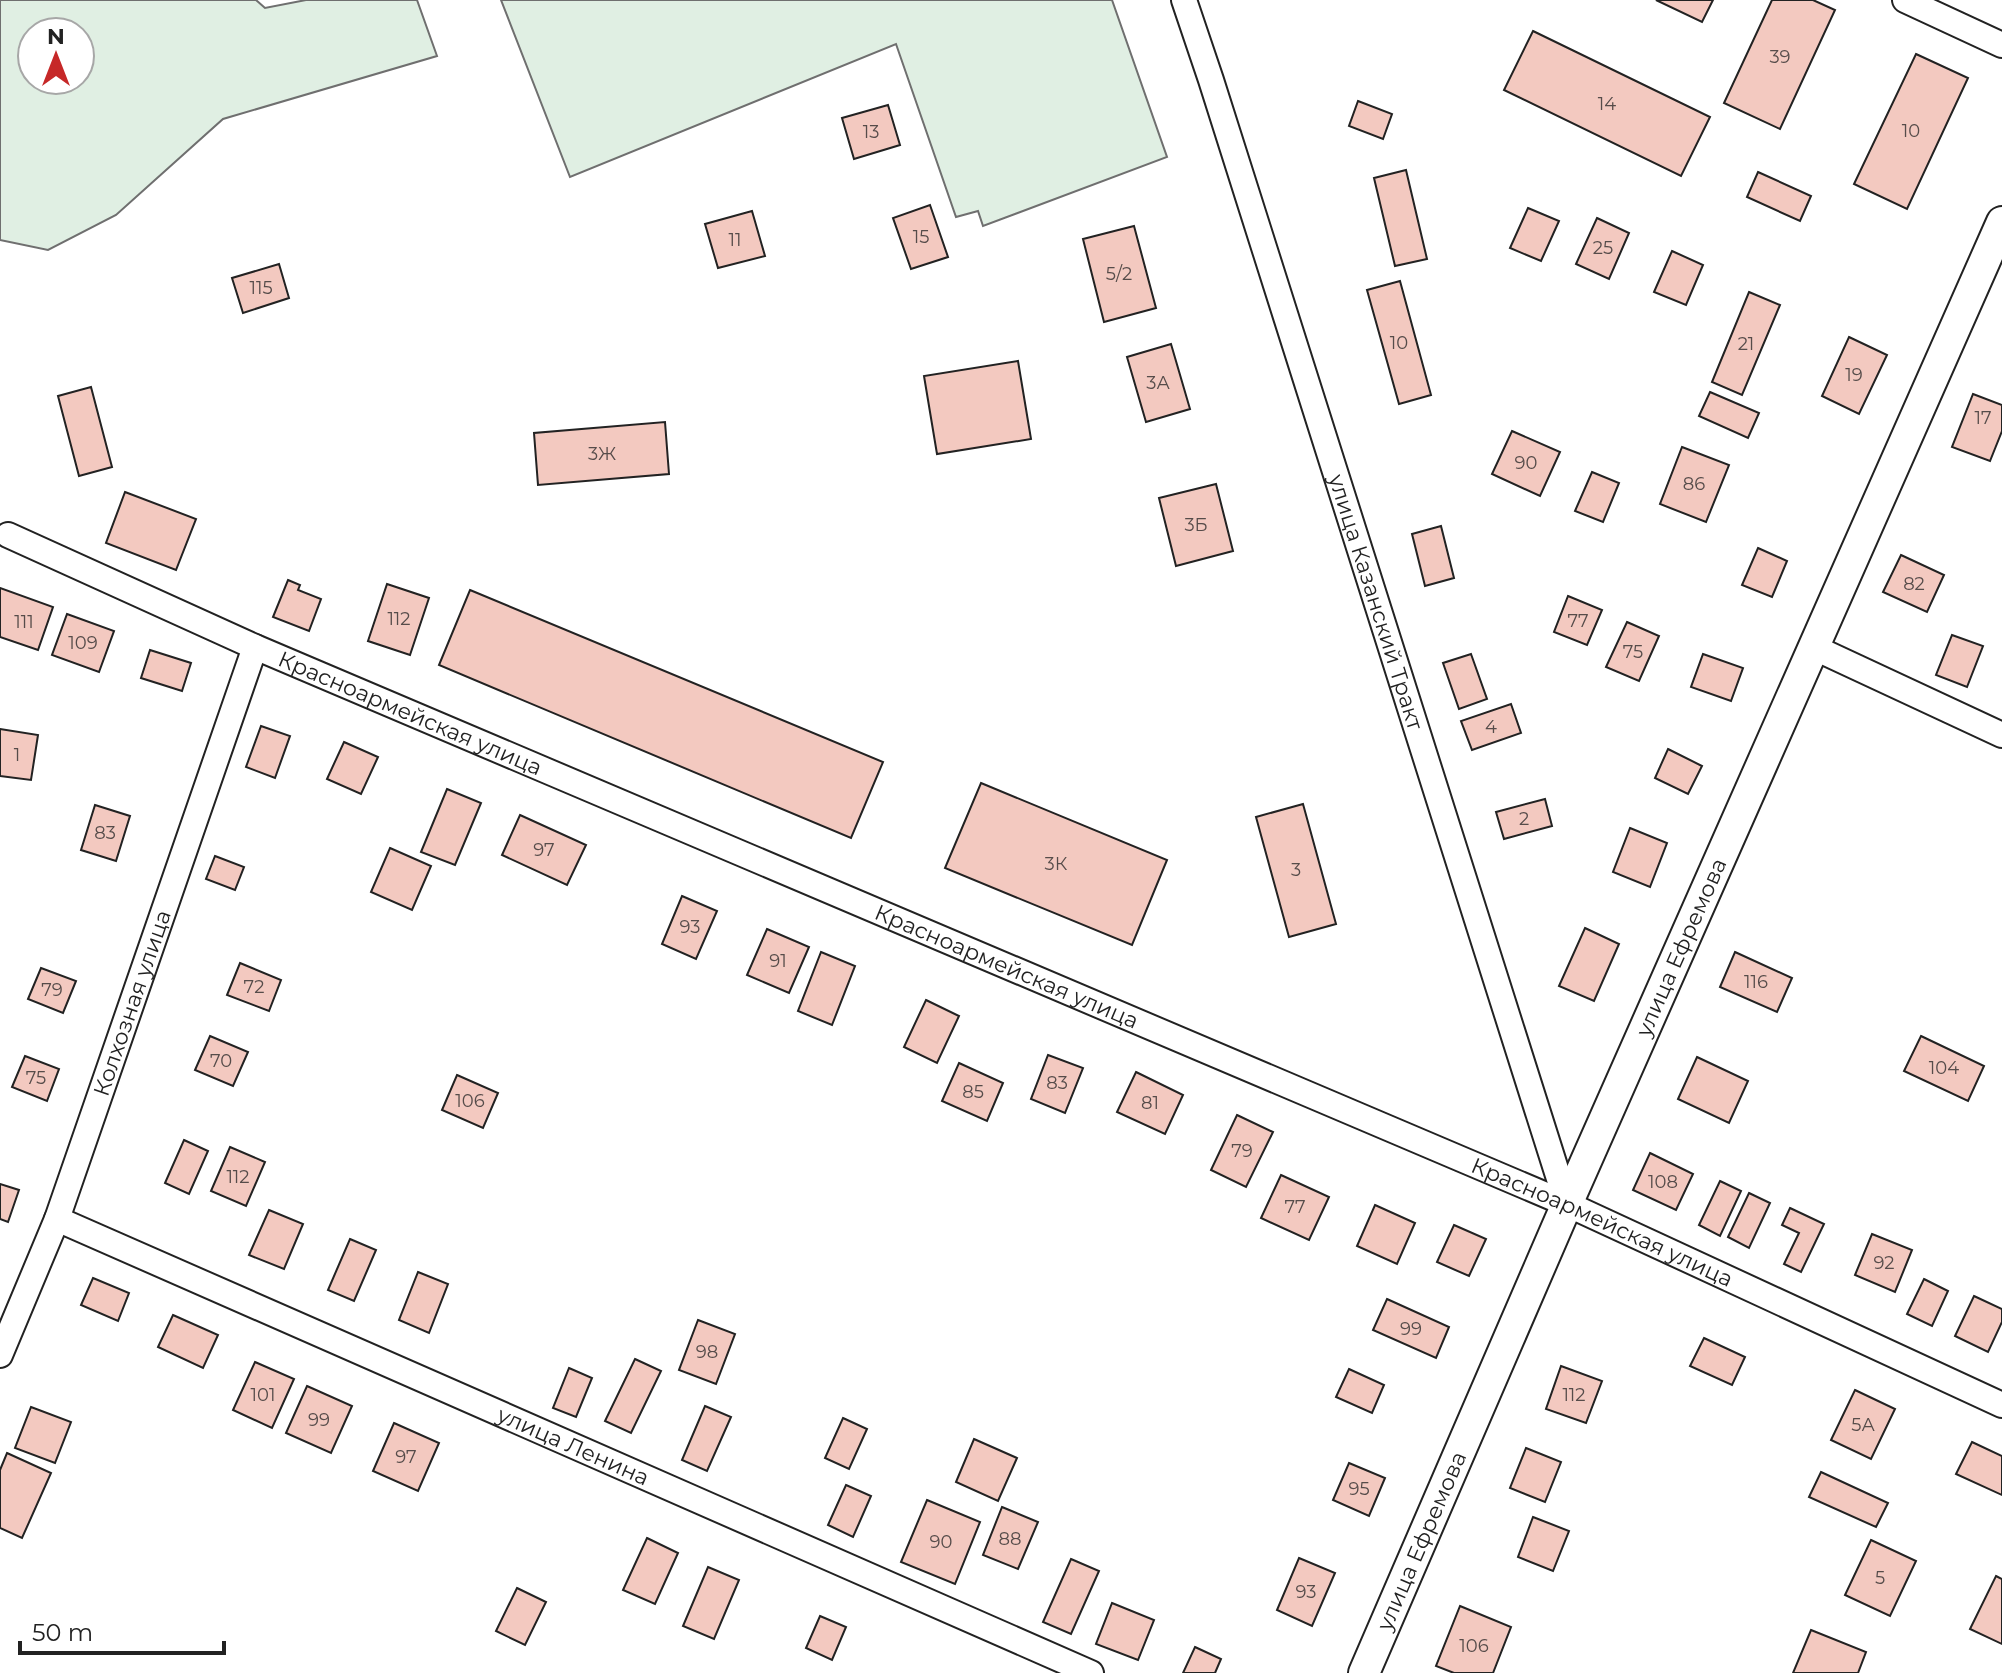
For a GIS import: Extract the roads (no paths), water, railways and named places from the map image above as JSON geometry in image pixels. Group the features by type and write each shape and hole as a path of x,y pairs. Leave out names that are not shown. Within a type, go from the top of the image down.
{"street":[{"name":"улица Казанский Тракт","path":"1184,0 1567,1204"},
{"path":"1905,0 2002,45"},
{"name":"улица Ефремова","path":"1364,1673 1567,1204 2002,222"},
{"name":"Красноармейская улица","path":"8,535 255,647 1567,1204 2002,1405"},
{"name":"Колхозная улица","path":"0,1355 57,1219 255,647"},
{"path":"1813,647 2002,735"},
{"name":"улица Ленина","path":"57,1219 1091,1673"}]}
